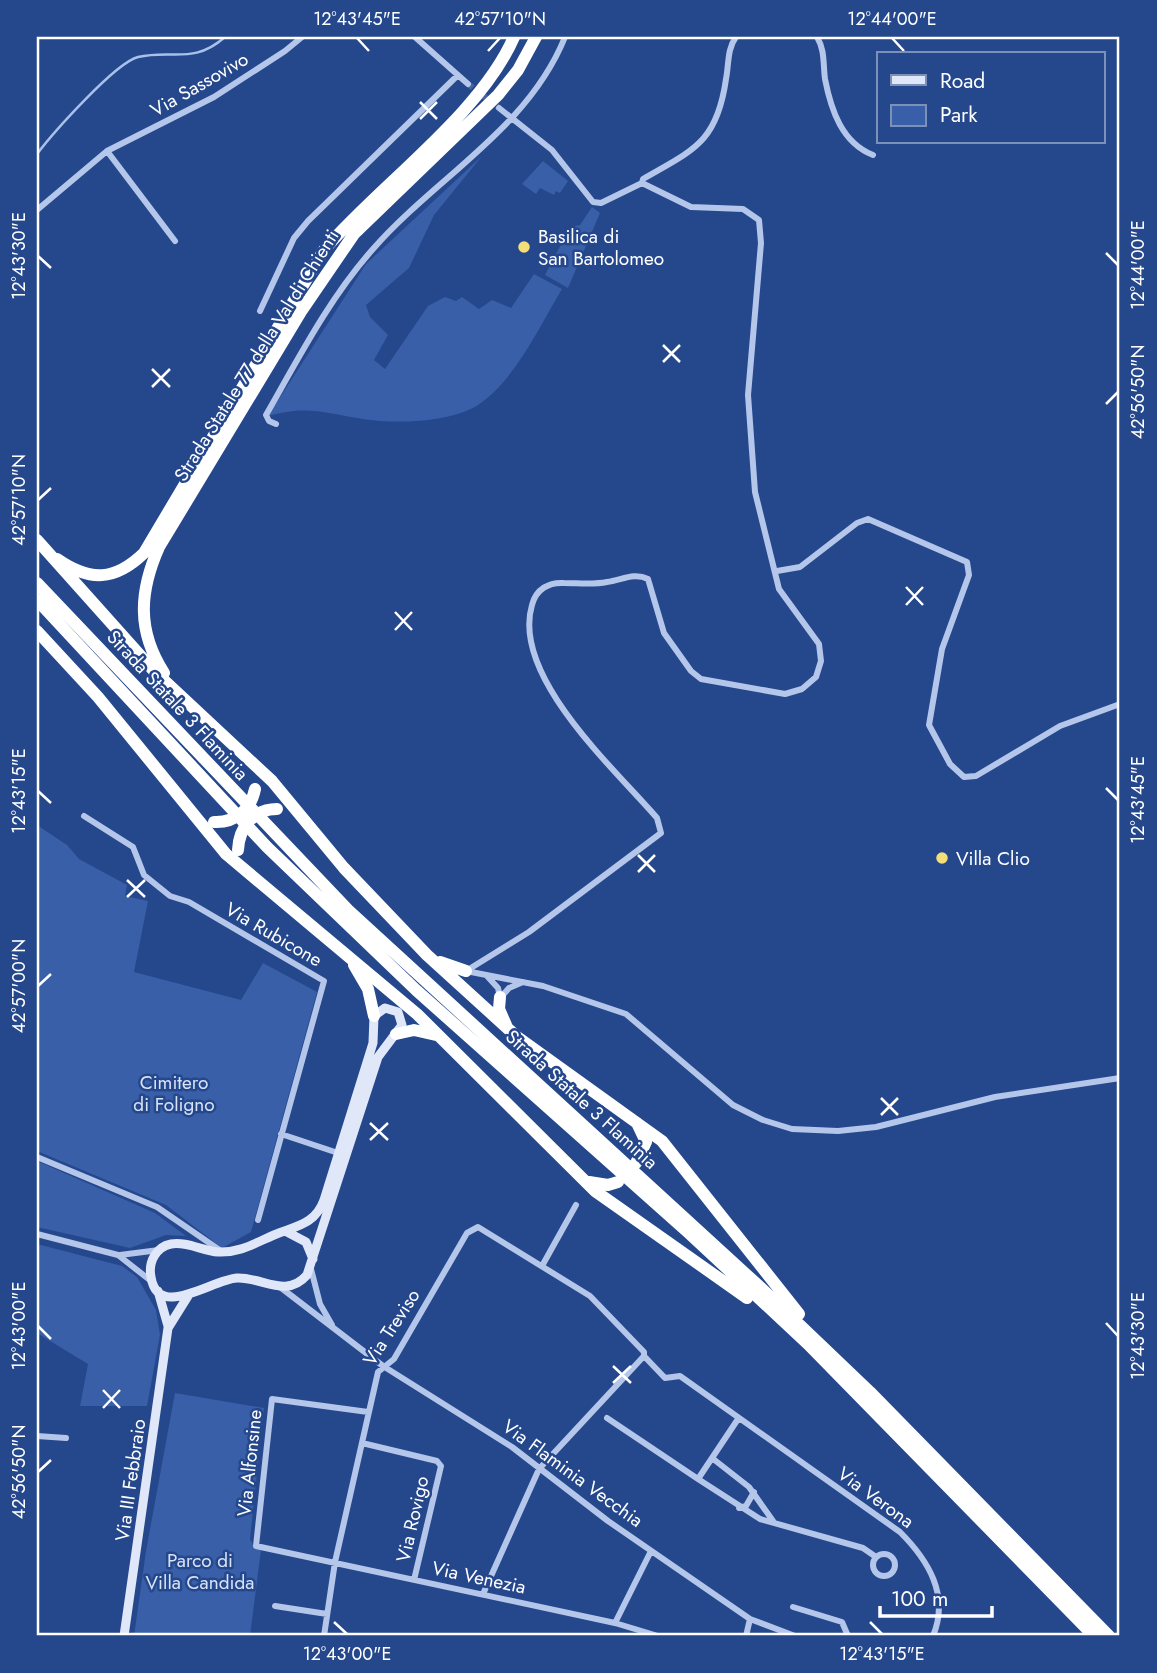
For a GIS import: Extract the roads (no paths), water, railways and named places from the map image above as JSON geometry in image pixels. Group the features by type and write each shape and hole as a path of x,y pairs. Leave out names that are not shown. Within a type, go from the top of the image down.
{"highway":[{"name":"Strada Statale 77 della Val di Chienti","path":"48,553 71,569 88,576 110,575 133,564 144,553 324,250 355,214 432,143 486,82 514,37"},
{"name":"Strada Statale 77 della Val di Chienti","path":"172,685 151,653 145,631 142,601 148,571 159,547 302,310 347,243 498,96 518,70 536,37"},
{"path":"37,540 101,614 243,757 272,782 344,868 427,955 516,1036 630,1116 668,1147 777,1290 867,1396"},
{"name":"Strada Statale 3 Flaminia","path":"37,583 348,910 743,1271 1109,1636"},
{"name":"Strada Statale 3 Flaminia","path":"37,600 267,847 416,989 867,1396 1094,1636"},
{"path":"37,631 98,698 192,816 240,867 343,951 439,1037 586,1181 628,1215 735,1288 828,1373 867,1396"},
{"path":"192,816 214,822 230,820 244,812 255,789 251,768 243,757"},
{"path":"240,867 238,850 241,834 251,818 262,811 277,809 298,813"},
{"path":"343,951 365,983 374,1016"},
{"path":"427,955 466,971"},
{"path":"500,998 501,1016 516,1036"},
{"path":"396,1034 419,1030 439,1037"},
{"path":"630,1116 646,1138 645,1150 636,1163"},
{"path":"586,1181 604,1185 618,1182"}],"main road":[{"path":"169,1328 158,1291 151,1280 150,1266 159,1250 176,1243 222,1252 247,1248 304,1225 320,1209 373,1044 374,1016 385,1008 398,1012 402,1023 378,1057 312,1264 297,1284 280,1287"},
{"name":"Via Flaminia Vecchia","path":"286,1232 306,1242 312,1264"},
{"name":"Via Flaminia Vecchia","path":"188,1296 206,1285 230,1278 247,1278 280,1287"},
{"path":"158,1291 170,1297 188,1296"},
{"path":"169,1328 188,1296"},
{"name":"Via III Febbraio","path":"124,1636 169,1328"}],"street":[{"name":"Via Sassovivo","path":"37,210 107,152 214,97 302,37"},
{"path":"415,37 468,84"},
{"path":"276,424 269,421 266,415 356,269 394,227 512,118 541,80 565,37"},
{"path":"499,108 552,150 593,202 601,203 642,183 643,179 683,158 710,131 720,110 730,46 736,37"},
{"path":"817,37 822,45 825,79 839,125 857,146 873,155"},
{"path":"260,312 294,238 307,221 458,75"},
{"path":"107,152 175,241"},
{"path":"466,971 529,932 661,833 657,818 564,711 551,689 530,639 528,625 535,597 541,589 557,583 590,584 642,576 648,579 664,633 691,671 712,684 785,694 802,689 813,681 820,670 821,653 813,631 782,593 777,571 766,546 755,492 748,395 761,243 759,220 743,209 691,207 642,183"},
{"path":"777,571 800,567 857,523 868,519 967,562 969,575 942,649 929,724 950,764 964,777 976,776 1060,726 1120,704"},
{"name":"Via Rubicone","path":"84,816 133,847 144,875 170,896 189,902 324,981 258,1220"},
{"path":"466,971 525,982 601,1003 626,1014 733,1105 763,1121 787,1128 838,1131 876,1127 995,1097 1120,1078"},
{"path":"486,975 496,985 500,998 512,986 525,982"},
{"path":"282,1134 338,1153"},
{"path":"37,1157 157,1207 222,1252"},
{"path":"542,1266 576,1205"},
{"name":"Via Treviso","path":"324,1636 335,1562 378,1372 394,1359 472,1229 478,1227 590,1296 644,1352 644,1356"},
{"path":"37,1234 118,1255 159,1250"},
{"path":"118,1255 151,1280"},
{"name":"Via Flaminia Vecchia","path":"312,1264 320,1304 335,1330"},
{"name":"Via Flaminia Vecchia","path":"280,1287 383,1366 512,1447 750,1619 795,1636"},
{"path":"482,1594 539,1469 644,1356"},
{"name":"Via Verona","path":"644,1356 665,1378 680,1376 900,1532 922,1554 934,1579 939,1601 933,1636"},
{"name":"Via Alfonsine","path":"335,1562 256,1546 272,1399 368,1412"},
{"path":"607,1418 739,1508 760,1519 863,1548 876,1556"},
{"path":"698,1479 738,1419"},
{"path":"37,1436 66,1438"},
{"name":"Via Rovigo","path":"362,1443 437,1461 441,1466 414,1580"},
{"path":"712,1458 754,1492 773,1521"},
{"path":"739,1508 746,1506 754,1492"},
{"path":"615,1623 651,1550"},
{"name":"Via Venezia","path":"335,1562 615,1623 658,1636"},
{"path":"275,1606 327,1614"},
{"path":"793,1606 842,1622 848,1636"},
{"path":"746,1636 750,1619"}],"waterway":[{"path":"37,154 85,100 128,62 150,55 193,54 214,46 225,37"}],"tunnel":[{"path":"468,84 499,108"}],"place":[{"name":"Basilica di San Bartolomeo","path":"524,247"},
{"name":"Villa Clio","path":"942,858"}],"park label":[{"name":"Cimitero di Foligno","path":"174,1093"},
{"name":"Parco di Villa Candida","path":"200,1571"}]}
